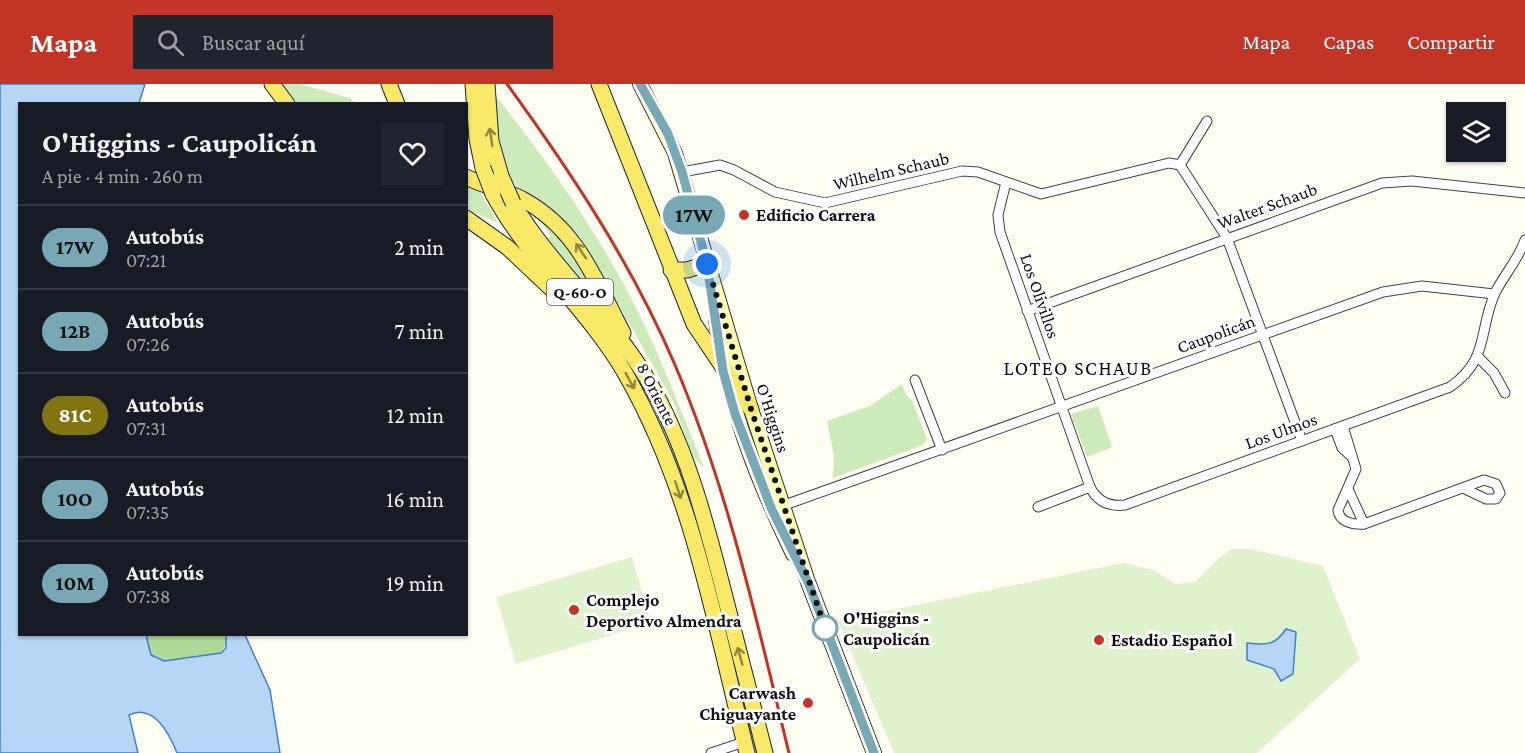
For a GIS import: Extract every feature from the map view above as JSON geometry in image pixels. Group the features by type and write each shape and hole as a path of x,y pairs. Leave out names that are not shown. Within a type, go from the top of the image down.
{"main road":[{"path":"272,84 286,102"},
{"path":"388,84 396,102"},
{"name":"8 Oriente","path":"473,84 477,139 483,168 493,194 515,229 597,333 638,397 672,472 695,544 746,748"},
{"path":"599,84 671,270 699,333 751,409"},
{"name":"O'Higgins","path":"640,84 668,134 682,172 778,507"},
{"name":"8 Oriente","path":"487,91 492,141 501,176 513,203 534,235 622,343 648,381 677,441 700,504 765,753"},
{"path":"468,178 532,204 570,236 594,273 648,381"},
{"path":"468,220 522,260 597,333"},
{"path":"671,270 687,270 707,264"},
{"name":"O'Higgins","path":"707,264 723,371 737,421 778,507 874,753"}],"street":[{"path":"1207,122 1180,165 1227,238 1302,441"},
{"name":"Wilhelm Schaub","path":"682,172 720,165 775,192 825,203 962,171 978,172 1035,194 1048,194 1164,164 1180,165"},
{"name":"Walter Schaub","path":"1027,310 1382,183 1412,181 1525,193"},
{"name":"Los Olivillos","path":"1006,182 999,227 1090,487"},
{"path":"1505,393 1491,368 1478,357 1494,294 1525,240"},
{"name":"Caupolicán","path":"778,507 1396,289 1430,286 1494,294"},
{"name":"Los Ulmos","path":"1090,487 1096,497 1107,504 1125,504 1443,391 1463,377 1478,357"},
{"path":"915,381 942,450"},
{"path":"1339,428 1342,448 1352,456 1356,473 1339,507 1339,516 1353,524 1364,524 1463,488"},
{"path":"1038,507 1090,487"},
{"path":"1348,489 1364,524"},
{"path":"711,753 746,748"}],"green space":[{"path":"280,84 299,84 350,98 353,102 295,102"},
{"path":"495,95 575,203 627,290 674,393 704,468 693,457 674,403 581,238 566,222 518,189 511,178 495,140"},
{"path":"468,182 477,186 498,223 468,209"},
{"path":"535,214 577,254 602,306 543,239 551,236"},
{"path":"613,341 646,389 667,432 660,427"},
{"path":"902,384 906,395 912,400 927,439 923,445 833,478 834,456 827,421 870,406"},
{"path":"1098,406 1112,447 1087,457 1071,414"},
{"path":"674,443 702,532 758,753 753,753 696,530 668,444"},
{"name":"Estadio Español","path":"1232,549 1251,549 1323,566 1360,659 1257,753 894,753 838,621 1123,563 1154,570 1175,584 1195,582 1218,559"},
{"name":"Complejo Deportivo Almendra","path":"632,557 651,623 516,664 496,597"},
{"path":"146,636 226,636 228,641 221,653 164,661 151,655"}],"water":[{"path":"0,84 145,84 139,102 18,102 18,636 146,636 151,655 164,661 221,653 226,648 226,636 245,636 270,690 280,753 177,753 160,723 146,713 138,712 129,715 138,753 0,753"},
{"path":"1286,629 1296,632 1293,674 1281,681 1274,669 1247,660 1247,643 1270,643 1278,639"}],"railway":[{"path":"507,84 577,185 620,255 675,365 694,412 726,508 753,605 789,753"}],"bus line":[{"name":"17W","path":"640,84 668,134 682,172 707,264 723,371 730,401 772,510 808,582 850,696 874,753"}],"place":[{"name":"Edificio Carrera","path":"744,215"},
{"name":"Complejo Deportivo Almendra","path":"574,610"},
{"name":"O'Higgins - Caupolicán","path":"825,628"},
{"name":"Estadio Español","path":"1099,640"},
{"name":"Carwash Chiguayante","path":"808,703"}],"district":[{"name":"LOTEO SCHAUB","path":"1078,368"}],"route":[{"path":"707,264 751,409 826,631 825,628"}]}
